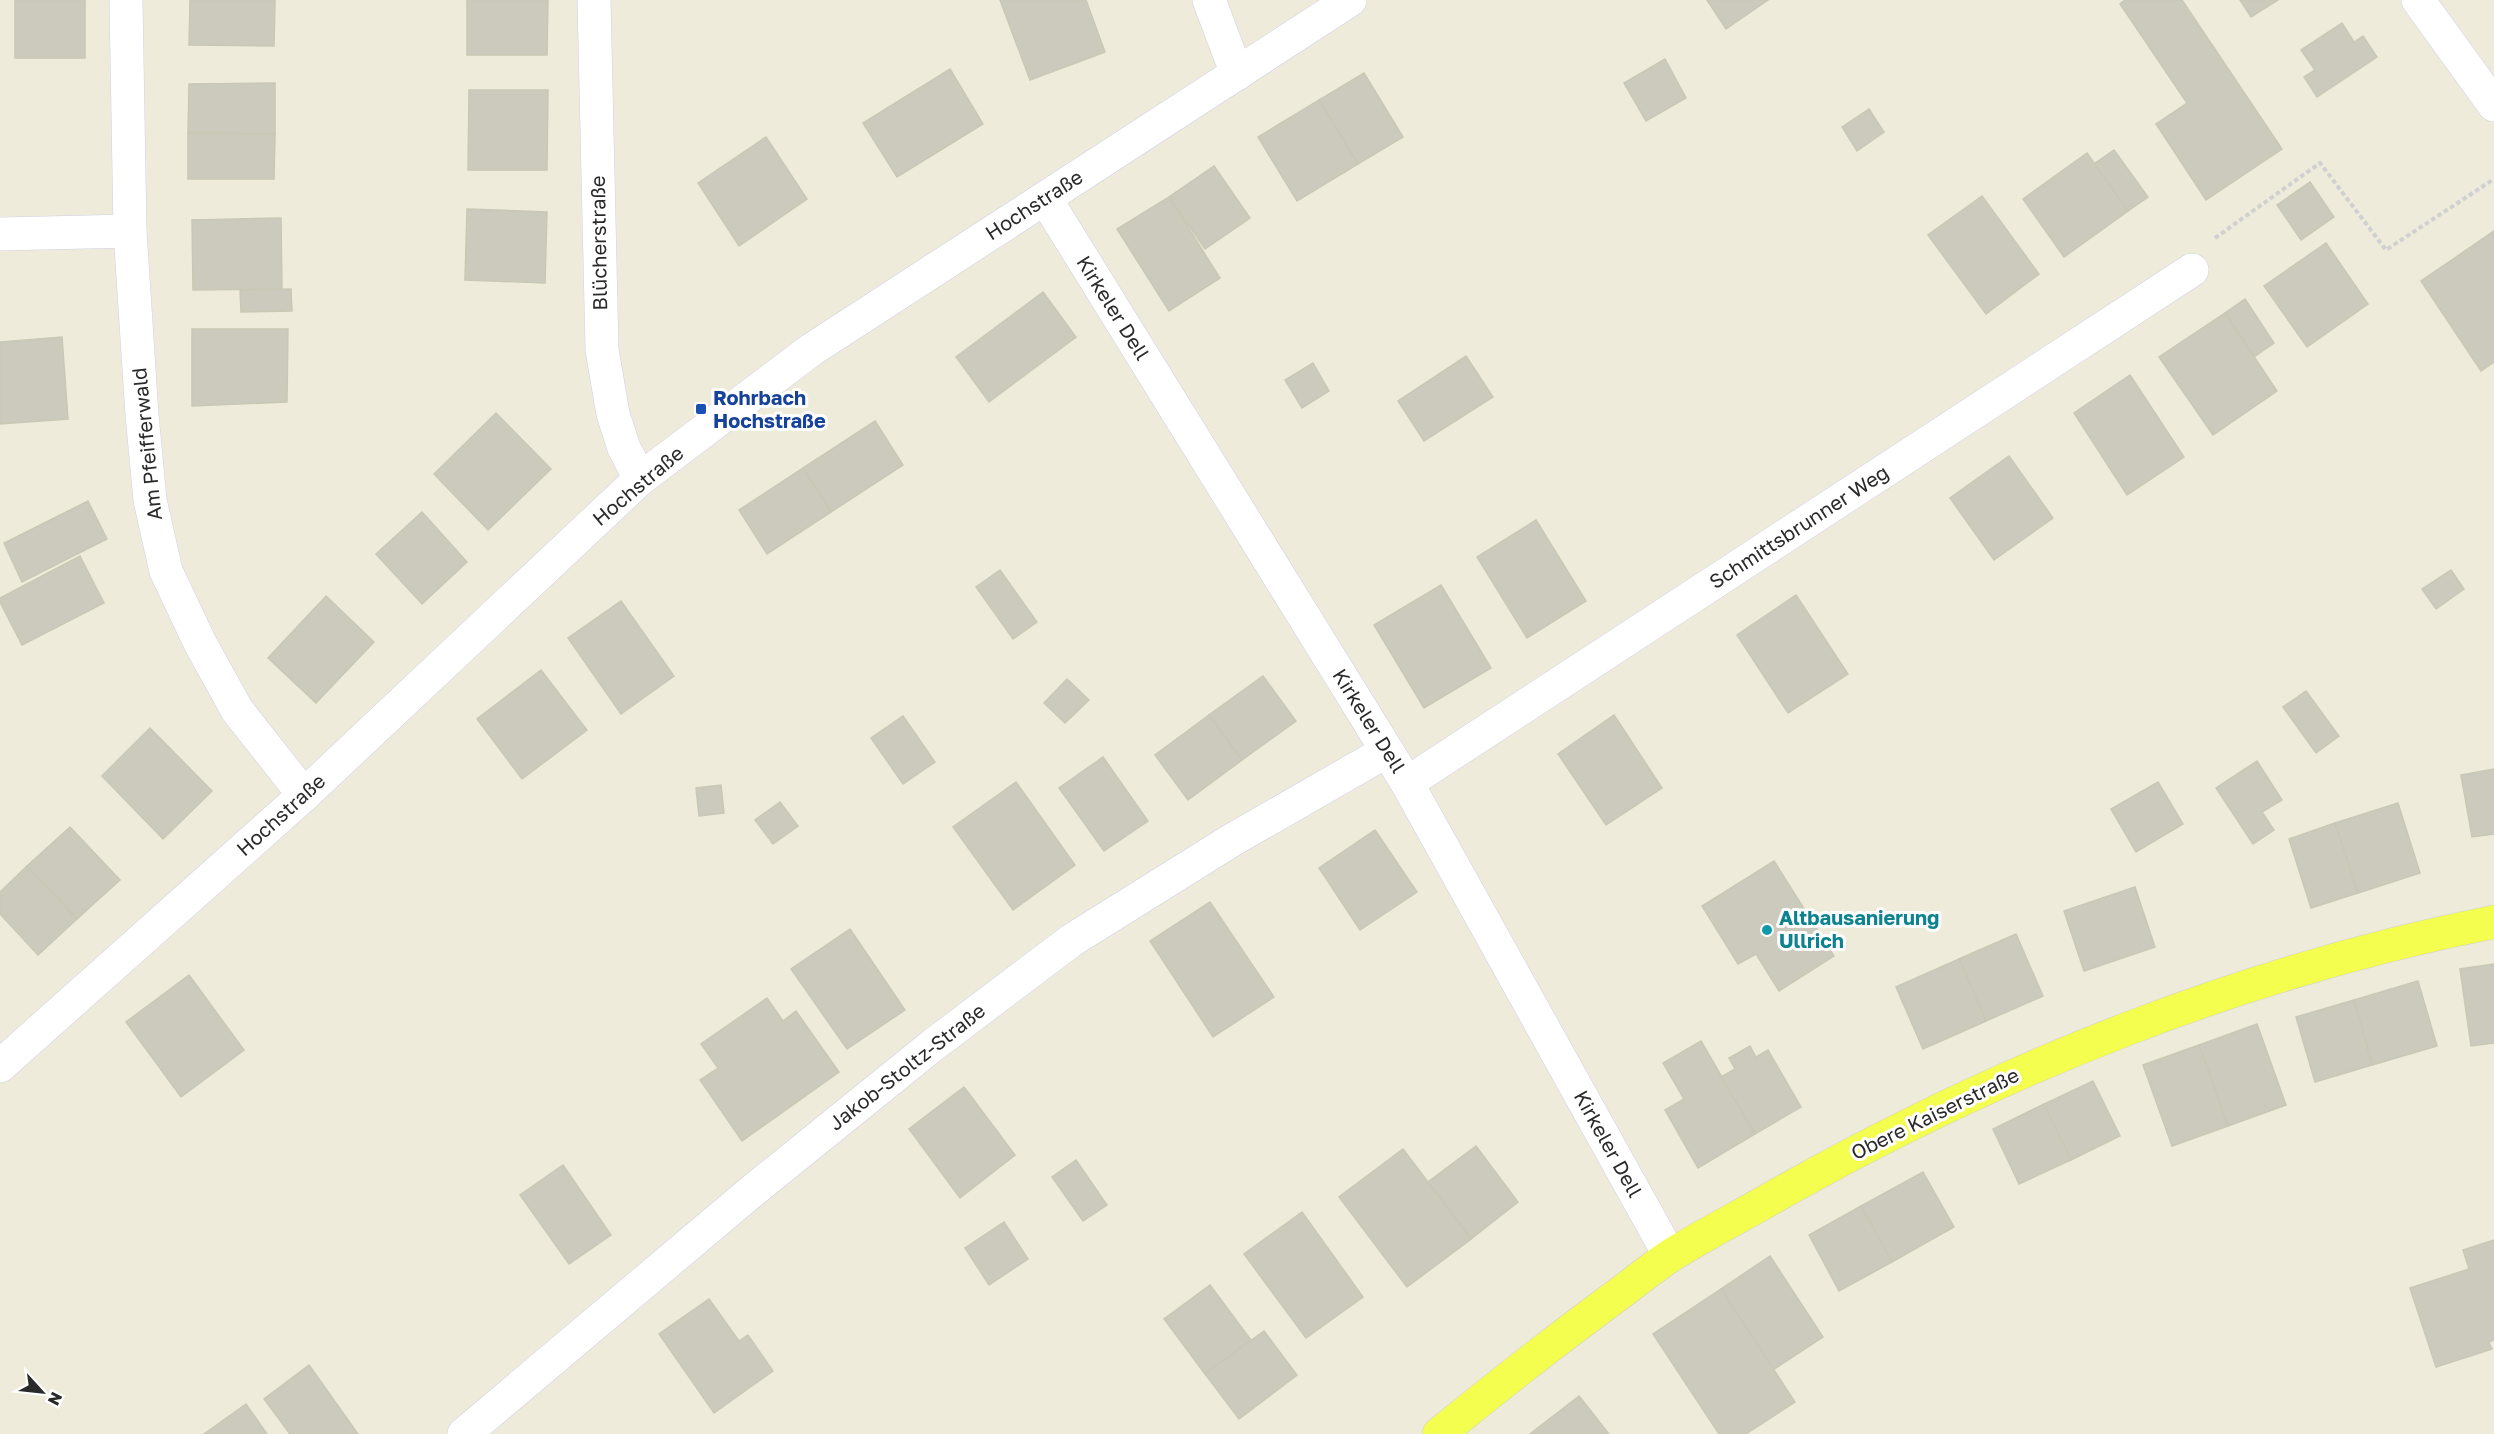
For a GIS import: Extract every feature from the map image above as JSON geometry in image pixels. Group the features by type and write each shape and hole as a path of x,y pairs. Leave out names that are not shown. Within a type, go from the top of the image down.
{"main road":[{"name":"Obere Kaiserstraße","path":"1439,1434 1527,1362 1670,1256 1835,1162 1976,1092 2115,1034 2277,977 2413,938 2494,922"}],"street":[{"name":"Am Pfeifferwald","path":"126,0 130,231 150,501 166,571 200,643 237,710 304,795"},
{"name":"Blücherstraße","path":"594,0 602,351 613,414 624,448 640,479"},
{"path":"1209,0 1237,74"},
{"name":"Hochstraße","path":"0,1066 304,795 640,479 811,350 1350,0"},
{"path":"2418,0 2494,105"},
{"name":"Kirkeler Dell","path":"1045,198 1407,783 1670,1256"},
{"path":"0,234 130,231"},
{"name":"Schmittsbrunner Weg","path":"1407,783 2192,270"},
{"name":"Jakob-Stoltz-Straße","path":"464,1434 760,1185 933,1045 1072,940 1232,840 1387,751"}],"path":[{"path":"2192,270 2214,239 2320,163 2386,250 2494,179"}],"building":[{"path":"15,0 85,0 85,58 15,58"},
{"path":"190,0 275,0 274,46 189,45"},
{"path":"467,0 548,0 547,55 467,55"},
{"path":"1000,0 1086,0 1105,52 1030,80"},
{"path":"1707,0 1768,0 1726,29"},
{"path":"2125,0 2182,0 2282,149 2206,200 2156,124 2187,103 2120,4"},
{"path":"2240,0 2278,0 2251,17"},
{"path":"2342,23 2354,42 2363,36 2377,57 2317,97 2304,77 2315,70 2301,50"},
{"path":"1665,59 1686,98 1646,121 1624,83"},
{"path":"950,69 983,124 897,177 863,123"},
{"path":"1364,73 1403,137 1358,164 1319,100"},
{"path":"275,83 275,134 188,133 189,84"},
{"path":"469,90 548,90 547,170 468,170"},
{"path":"1319,100 1358,164 1297,201 1258,137"},
{"path":"1869,109 1884,132 1857,151 1842,127"},
{"path":"188,133 275,134 274,179 188,179"},
{"path":"766,137 807,199 739,246 698,183"},
{"path":"2114,150 2148,197 2128,211 2094,164"},
{"path":"2087,153 2128,211 2064,257 2023,199"},
{"path":"1214,166 1250,218 1205,249 1169,197"},
{"path":"2310,182 2334,217 2301,240 2277,205"},
{"path":"1982,196 2039,274 1986,314 1928,235"},
{"path":"1169,197 1220,278 1169,311 1117,229"},
{"path":"467,209 547,212 545,283 465,280"},
{"path":"281,218 282,289 193,290 192,220"},
{"path":"2494,231 2494,362 2481,371 2421,281"},
{"path":"2326,243 2368,304 2307,347 2264,286"},
{"path":"291,289 292,311 241,312 240,290"},
{"path":"1043,292 1076,337 989,402 956,357"},
{"path":"2245,299 2274,343 2254,357 2225,313"},
{"path":"2225,313 2277,391 2213,435 2159,357"},
{"path":"192,329 288,329 287,402 192,406"},
{"path":"62,337 68,419 0,424 0,342"},
{"path":"1466,356 1493,397 1424,441 1398,401"},
{"path":"1313,363 1329,391 1302,408 1285,380"},
{"path":"2130,375 2184,457 2127,495 2074,413"},
{"path":"496,413 551,469 488,530 434,474"},
{"path":"875,421 903,465 831,512 803,468"},
{"path":"2009,456 2053,518 1994,560 1950,498"},
{"path":"803,468 831,512 767,554 739,510"},
{"path":"88,501 107,539 22,582 4,543"},
{"path":"422,512 467,562 422,604 376,554"},
{"path":"1536,520 1586,601 1527,638 1477,557"},
{"path":"80,556 104,603 22,645 0,598"},
{"path":"1000,570 1037,622 1013,639 976,587"},
{"path":"2451,570 2464,589 2436,609 2422,589"},
{"path":"1441,585 1491,668 1424,708 1374,625"},
{"path":"1796,595 1848,674 1788,713 1737,635"},
{"path":"326,596 374,642 316,703 268,658"},
{"path":"621,601 674,676 621,714 568,638"},
{"path":"541,670 587,730 522,779 477,719"},
{"path":"1263,676 1296,721 1242,760 1209,715"},
{"path":"1067,679 1089,700 1065,723 1044,703"},
{"path":"2306,691 2339,736 2316,753 2283,707"},
{"path":"1209,715 1242,760 1188,800 1155,755"},
{"path":"1614,715 1662,788 1606,825 1558,754"},
{"path":"903,716 935,762 903,784 871,738"},
{"path":"150,728 212,791 163,839 102,776"},
{"path":"1103,757 1148,821 1104,851 1059,788"},
{"path":"2257,761 2282,800 2262,812 2274,830 2253,844 2216,788"},
{"path":"2494,769 2494,834 2472,837 2461,775"},
{"path":"1016,782 1075,865 1013,910 953,827"},
{"path":"2158,782 2183,824 2136,852 2111,809"},
{"path":"721,785 724,813 699,816 696,788"},
{"path":"780,802 798,826 773,844 755,820"},
{"path":"2398,803 2420,873 2358,893 2335,823"},
{"path":"2335,823 2358,893 2311,908 2289,839"},
{"path":"70,827 120,880 77,919 27,866"},
{"path":"1375,830 1417,892 1360,930 1319,868"},
{"name":"Altbausanierung Ullrich","path":"1774,861 1834,956 1779,991 1756,954 1738,964 1702,906"},
{"path":"27,866 77,919 38,955 0,914 0,892"},
{"path":"2135,887 2155,947 2084,971 2064,911"},
{"path":"1210,902 1274,997 1213,1037 1150,941"},
{"path":"850,929 905,1010 847,1049 791,969"},
{"path":"2016,934 2043,996 1986,1021 1959,959"},
{"path":"1959,959 1986,1021 1923,1049 1896,987"},
{"path":"2494,964 2494,1043 2471,1046 2460,969"},
{"path":"189,975 244,1050 181,1097 126,1022"},
{"path":"2418,981 2437,1046 2372,1065 2354,1000"},
{"path":"767,998 783,1021 796,1011 839,1072 742,1141 700,1080 718,1068 701,1044"},
{"path":"2354,1000 2372,1065 2315,1082 2296,1017"},
{"path":"2257,1024 2286,1105 2228,1126 2199,1045"},
{"path":"1701,1041 1755,1134 1698,1168 1665,1110 1684,1099 1663,1063"},
{"path":"2199,1045 2228,1126 2172,1146 2143,1065"},
{"path":"1750,1046 1756,1057 1768,1050 1801,1107 1755,1134 1721,1077 1735,1069 1729,1058"},
{"path":"2093,1081 2120,1136 2071,1160 2044,1104"},
{"path":"964,1087 1015,1155 960,1198 909,1129"},
{"path":"2044,1104 2071,1160 2019,1184 1993,1129"},
{"path":"1476,1146 1518,1202 1471,1239 1428,1182"},
{"path":"1403,1149 1471,1239 1407,1287 1339,1197"},
{"path":"1076,1160 1107,1205 1083,1221 1052,1177"},
{"path":"563,1165 611,1235 569,1264 520,1195"},
{"path":"1923,1172 1954,1227 1892,1262 1861,1206"},
{"path":"1861,1206 1892,1262 1839,1291 1809,1235"},
{"path":"1302,1212 1363,1297 1306,1338 1244,1254"},
{"path":"1004,1222 1028,1259 989,1285 965,1248"},
{"path":"2494,1240 2494,1340 2489,1342 2492,1349 2436,1367 2410,1288 2469,1269 2463,1250"},
{"path":"1770,1256 1823,1337 1773,1370 1721,1289"},
{"path":"1210,1285 1251,1340 1205,1374 1164,1319"},
{"path":"1721,1289 1795,1402 1746,1434 1719,1434 1653,1334"},
{"path":"709,1299 739,1341 748,1335 773,1371 714,1413 659,1334"},
{"path":"1264,1331 1297,1375 1239,1419 1205,1374"},
{"path":"309,1365 358,1434 290,1434 264,1399"},
{"path":"1579,1396 1609,1434 1530,1434"},
{"path":"246,1404 267,1434 204,1434"}],"place":[{"name":"Rohrbach Hochstraße","path":"701,409"},
{"name":"Altbausanierung Ullrich","path":"1767,930"}]}
